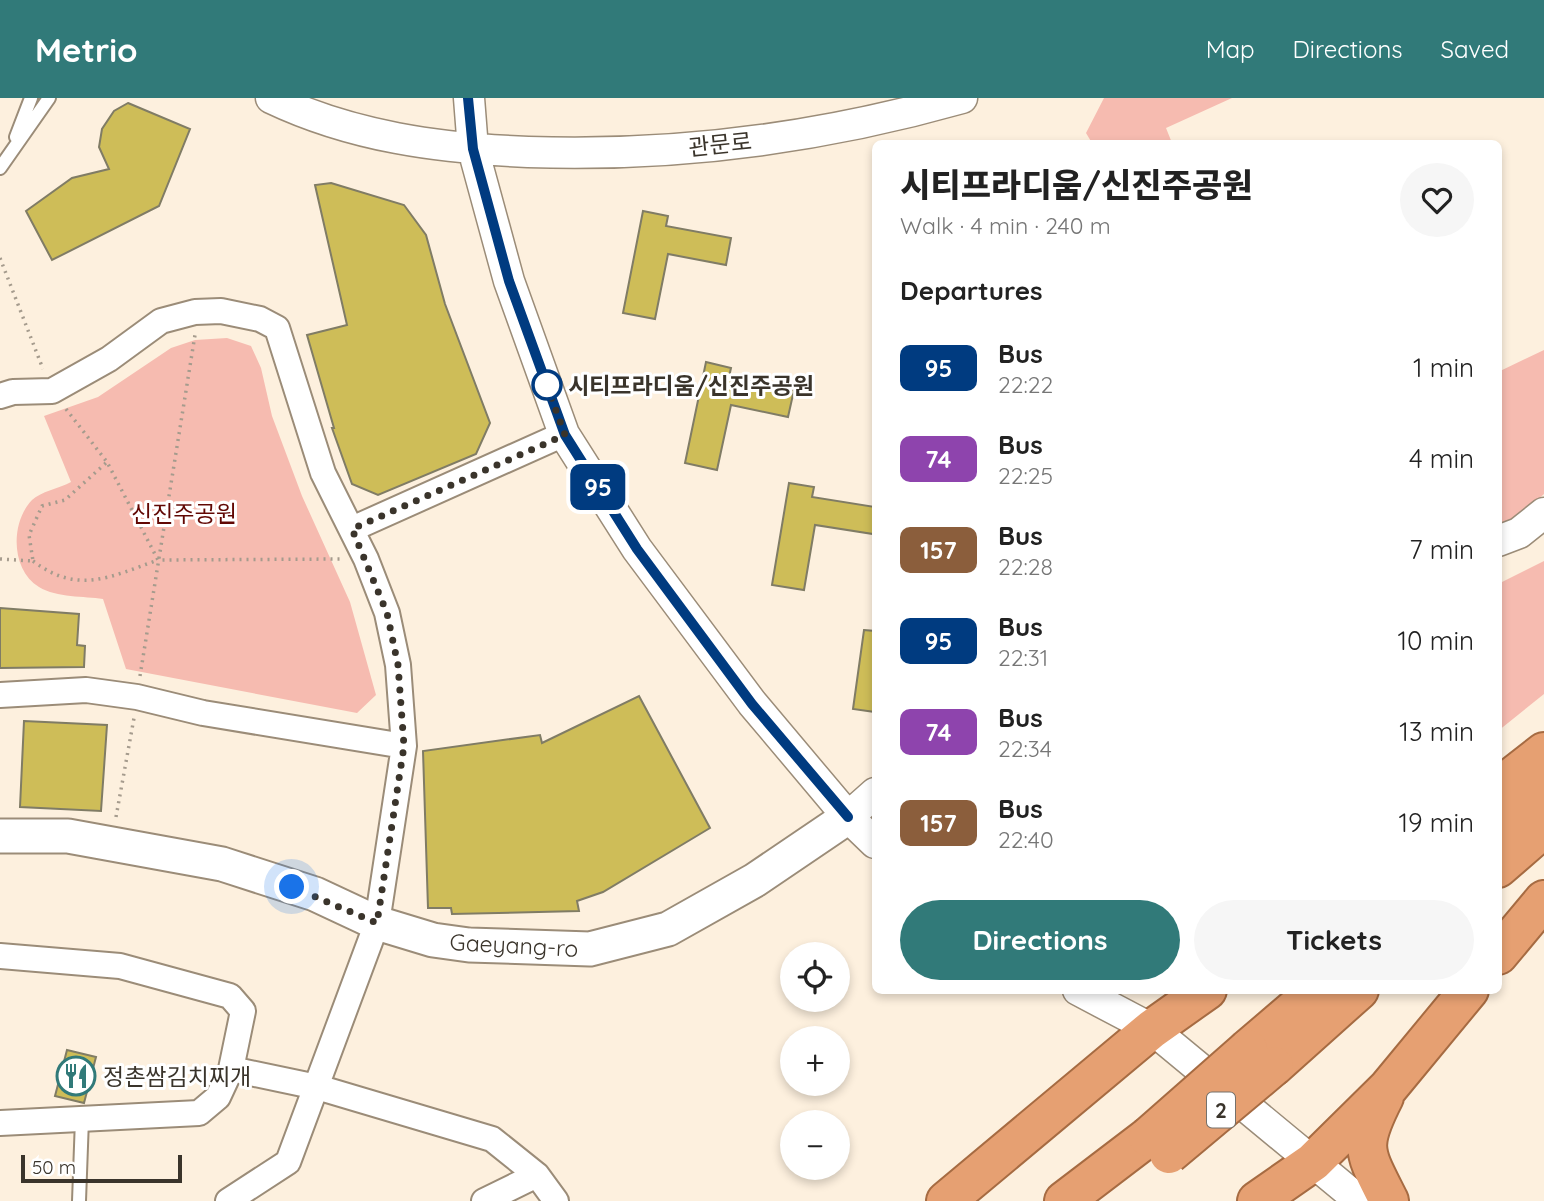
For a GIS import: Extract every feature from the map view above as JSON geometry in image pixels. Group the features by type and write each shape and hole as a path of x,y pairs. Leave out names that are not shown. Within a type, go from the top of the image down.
{"highway":[{"path":"1502,785 1544,752"},
{"path":"1502,829 1544,792"},
{"path":"1502,865 1544,828"},
{"path":"1502,951 1544,900"},
{"path":"946,1201 1152,1029 1201,994"},
{"name":"2","path":"1261,1058 1314,994"},
{"name":"2","path":"1108,1201 1158,1146 1261,1058 1353,994"},
{"path":"1257,1201 1312,1162 1388,1088 1466,994"},
{"path":"1388,1088 1368,1128 1366,1143 1370,1162 1389,1201"},
{"name":"2","path":"1063,1201 1158,1146"}],"main road":[{"name":"Gaeyang-ro","path":"0,836 68,836 222,864 315,894 377,923 433,940 469,945 590,949 667,929 755,880 848,817"}],"street":[{"name":"관문로","path":"271,98 307,116 361,132 413,142 473,149 623,153 736,144 820,132 901,115 962,98"},
{"path":"468,98 473,149 509,281 565,435 637,549 752,704 848,817 872,840"},
{"path":"0,396 13,392 52,391 109,359 161,321 195,312 221,311 260,320 277,328 323,473 366,559 387,613 398,665 404,746 377,923 288,1162 255,1193 228,1201"},
{"path":"352,529 565,435"},
{"path":"1502,539 1519,533 1544,513"},
{"path":"0,695 86,690 137,697 203,713 404,746"},
{"name":"Gaeyang-ro","path":"848,817 872,796"},
{"path":"0,957 120,966 230,996 243,1012 231,1069 218,1097 199,1113 0,1123"},
{"path":"1086,994 1152,1029 1360,1201"},
{"path":"231,1069 317,1087 492,1139 537,1175 556,1201"},
{"path":"484,1201 537,1175"}],"lane":[{"path":"3,164 31,98"},
{"path":"3,164 49,98"},
{"path":"79,1201 82,1119"}],"path":[{"path":"0,258 52,391 107,462 158,560"},
{"path":"111,844 195,340 195,312"},
{"path":"33,561 29,535 42,506 65,500 107,462"},
{"path":"0,559 33,561 51,574 97,582 158,560 366,559"}],"green space":[{"path":"1104,98 1232,98 1166,128 1171,140 1090,140 1086,133"},
{"name":"신진주공원","path":"227,338 251,346 261,368 272,416 302,496 350,602 376,695 357,713 126,669 103,599 46,591 30,579 19,558 17,533 25,510 36,497 71,482 44,416 98,397 171,348 195,340"},
{"path":"1544,350 1544,494 1517,519 1502,525 1502,370"},
{"path":"1544,561 1544,694 1502,728 1502,582"}],"building":[{"path":"128,103 190,129 159,206 52,260 26,211 72,178 109,169 99,147 102,129 114,111"},
{"path":"331,183 404,205 426,235 445,304 490,423 476,454 378,495 352,484 332,428 307,335 347,325 315,185"},
{"path":"643,211 668,216 666,226 731,238 726,265 668,254 655,319 623,313"},
{"path":"706,362 731,368 729,377 794,390 788,417 731,405 717,470 685,463"},
{"path":"789,483 814,487 812,497 872,507 872,534 815,525 804,590 772,585"},
{"path":"0,608 79,614 77,645 85,646 84,667 0,668"},
{"path":"864,630 872,631 872,712 853,709"},
{"path":"639,696 710,828 603,892 577,901 579,911 452,914 451,908 428,908 423,751 540,735 542,743"},
{"path":"24,721 107,725 101,811 20,807"},
{"name":"정촌쌈김치찌개","path":"67,1050 96,1057 84,1103 55,1096"}],"bus line":[{"name":"95","path":"468,98 473,149 509,281 565,435 637,549 752,704 848,817"}],"place":[{"name":"시티프라디움/신진주공원","path":"547,385"},
{"name":"정촌쌈김치찌개","path":"76,1076"}],"route":[{"path":"292,887 315,894 377,923 404,746 398,665 387,613 352,529 565,435 546,383 547,385"}]}
